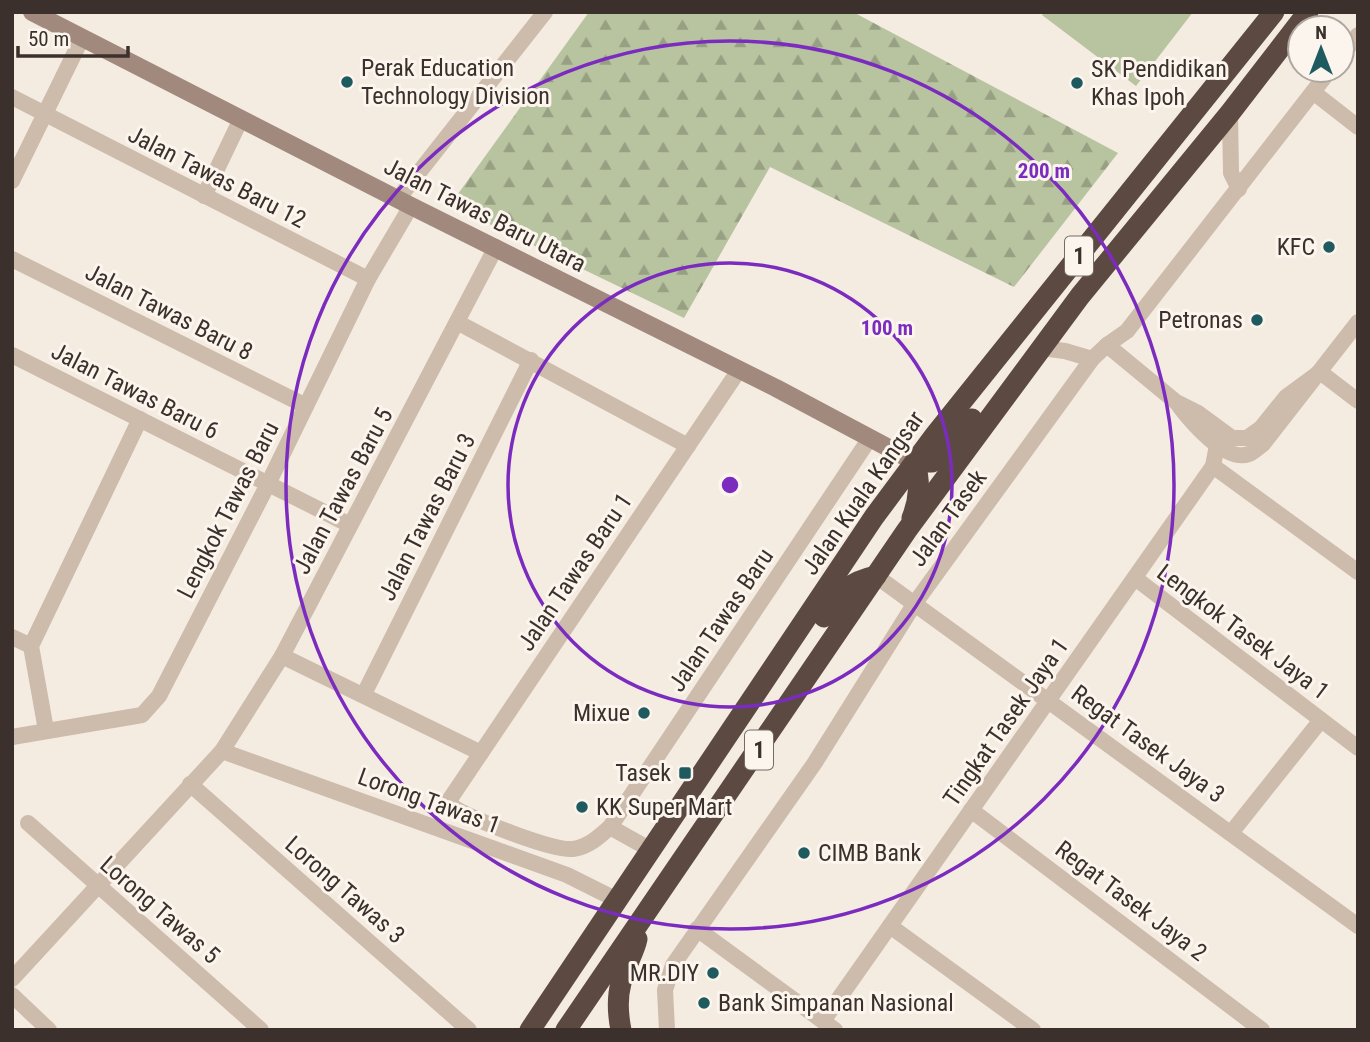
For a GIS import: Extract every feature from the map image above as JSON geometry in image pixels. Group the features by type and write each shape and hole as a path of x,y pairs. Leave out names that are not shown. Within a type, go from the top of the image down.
{"highway":[{"name":"Jalan Kuala Kangsar","path":"528,1029 874,517 1273,12"},
{"name":"1","path":"566,1030 907,530 1080,296 1286,47"},
{"path":"907,530 919,494 915,462 932,462 943,456 1064,302 1080,296"},
{"path":"739,719 759,710 767,701 838,596 861,579 876,576 870,563 868,546 874,517"},
{"path":"621,1030 618,1004 621,983 635,947 639,923"}],"street":[{"name":"Lengkok Tawas Baru","path":"12,737 142,715 153,703 268,484 405,203 545,12"},
{"name":"Jalan Tawas Baru Utara","path":"43,15 82,38 915,462"},
{"path":"12,181 82,38"},
{"name":"Jalan Tasek","path":"667,1030 665,990 673,965 814,764 915,603 1092,359 1127,331 1319,84"},
{"path":"1313,92 1358,127"},
{"name":"Jalan Tawas Baru 12","path":"12,97 369,279"},
{"path":"1230,113 1231,173 1239,189"},
{"path":"204,195 241,119"},
{"name":"Jalan Tawas Baru 5","path":"12,979 222,751 282,656 496,247"},
{"name":"Jalan Tawas Baru 8","path":"12,259 306,406"},
{"path":"457,322 688,446"},
{"path":"1176,402 1192,424 1217,445 1233,454 1248,454 1263,444 1358,322"},
{"path":"1107,345 1176,402 1198,413 1231,438 1247,438 1261,428 1286,397 1320,372"},
{"path":"1041,348 1092,359"},
{"name":"Jalan Tawas Baru 6","path":"12,355 350,525"},
{"name":"Jalan Tawas Baru 3","path":"364,694 531,360"},
{"name":"Jalan Tawas Baru 1","path":"450,799 738,370"},
{"path":"1320,372 1358,401"},
{"path":"46,730 31,646 141,419"},
{"name":"Jalan Tawas Baru","path":"450,799 453,807 460,812 562,849 583,847 597,840 610,827 870,438"},
{"name":"Tingkat Tasek Jaya 1","path":"829,1025 890,926 1213,466 1217,445"},
{"path":"1213,466 1358,572"},
{"name":"Regat Tasek Jaya 3","path":"876,576 1358,926"},
{"name":"Lengkok Tasek Jaya 1","path":"1135,578 1358,748"},
{"path":"12,637 31,646"},
{"path":"282,656 481,753"},
{"path":"1231,833 1321,720"},
{"name":"Lorong Tawas 1","path":"222,751 568,876 617,900"},
{"name":"Lorong Tawas 3","path":"190,784 469,1030"},
{"name":"Regat Tasek Jaya 2","path":"971,810 1262,1030"},
{"name":"Lorong Tawas 5","path":"28,823 261,1030"},
{"path":"610,827 651,850"},
{"path":"890,926 1033,1030"},
{"path":"697,929 829,1025"},
{"path":"12,995 49,1030"}],"green space":[{"path":"589,12 853,12 1118,153 1014,287 770,167 684,318 450,205"},
{"path":"1044,12 1193,12 1136,86 1042,15"}],"place":[{"name":"Perak Education Technology Division","path":"347,82"},
{"name":"SK Pendidikan Khas Ipoh","path":"1077,83"},
{"name":"KFC","path":"1329,247"},
{"name":"Petronas","path":"1257,320"},
{"name":"Mixue","path":"644,713"},
{"name":"Tasek","path":"685,773"},
{"name":"KK Super Mart","path":"582,807"},
{"name":"CIMB Bank","path":"804,853"},
{"name":"MR.DIY","path":"713,973"},
{"name":"Bank Simpanan Nasional","path":"704,1003"}]}
